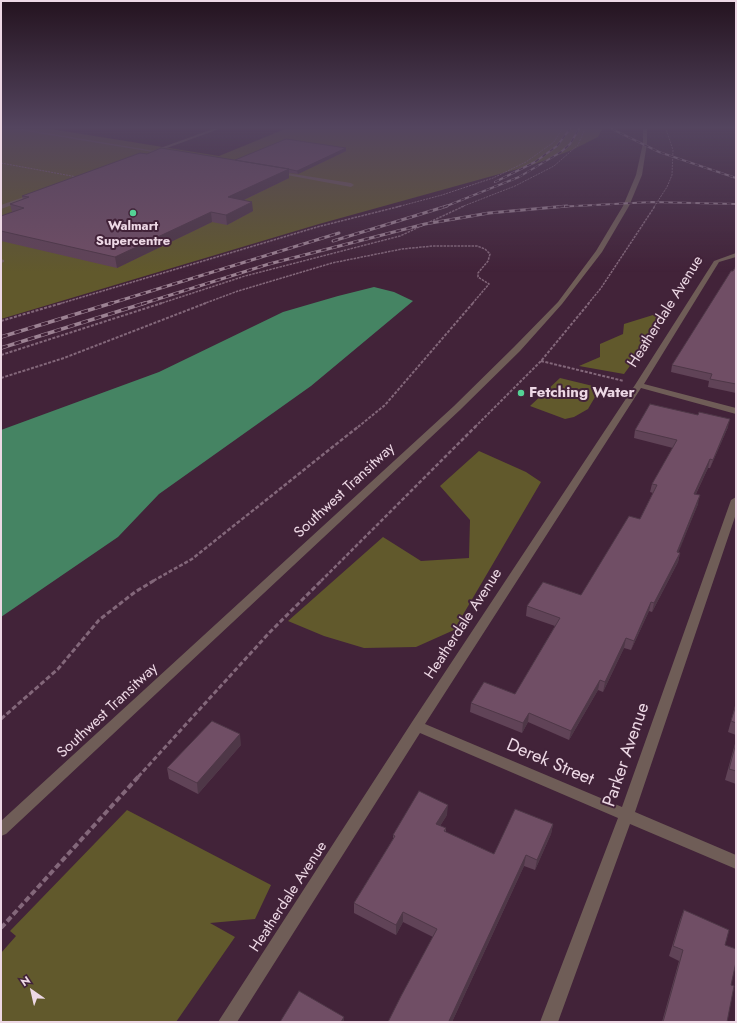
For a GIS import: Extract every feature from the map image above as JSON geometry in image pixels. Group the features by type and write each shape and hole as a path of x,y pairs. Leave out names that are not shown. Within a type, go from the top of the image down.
{"street":[{"path":"303,177 351,185"},
{"name":"Southwest Transitway","path":"1,830 457,408 517,349 560,303 599,252 626,206 637,177"},
{"path":"1,208 41,193"},
{"name":"Heatherdale Avenue","path":"227,1022 417,726 639,386 717,261 736,255"},
{"path":"639,386 736,411"},
{"name":"Parker Avenue","path":"549,1022 626,816 736,500"},
{"name":"Derek Street","path":"417,726 736,862"}],"path":[{"path":"74,177 81,178"},
{"path":"1,320 317,227 442,195 496,177"},
{"path":"1,355 245,276 400,236 455,208 515,186 533,177"},
{"path":"1,928 268,633 541,361 601,288 667,188 671,177"},
{"path":"1,378 64,358 130,331 238,291 332,263 402,249 433,246 477,246 485,249 490,254 488,261 478,273 478,277 489,284 385,405 198,556 135,592 99,620 58,669 1,719"},
{"path":"541,361 639,386"}],"shaded area":[{"path":"1,177 490,177 319,224 1,319"},
{"path":"374,287 394,292 413,301 311,386 159,494 118,537 1,617 1,430 159,372 283,312"},
{"path":"653,315 665,318 624,374 579,366 600,357 600,344 623,334 624,324"},
{"path":"560,378 597,387 598,392 588,409 574,417 565,419 530,406"},
{"path":"479,451 526,472 541,482 454,630 416,647 364,648 324,636 288,621 383,537 421,561 469,558 470,520 440,486"},
{"path":"127,810 271,885 255,919 210,923 235,937 176,1022 1,1022 1,953 16,936 10,931"}],"building":[{"name":"Walmart Supercentre","path":"75,177 272,177 228,197 252,202 226,215 211,212 115,257 1,231 1,216 24,208 10,204 29,197 22,196"},
{"path":"736,266 736,384 710,379 712,374 672,365 731,271 733,271"},
{"path":"650,404 698,415 699,412 730,419 713,460 710,459 694,494 700,495 677,552 680,553 654,603 651,602 634,641 626,638 605,682 600,680 571,731 529,713 523,723 471,703 484,682 515,694 560,618 527,606 543,582 581,595 629,516 640,519 657,485 652,484 677,440 635,430"},
{"path":"736,705 736,723 731,721"},
{"path":"212,721 240,734 197,783 167,768"},
{"path":"736,743 736,771 729,769"},
{"path":"419,791 448,805 436,824 446,828 444,831 494,854 515,809 553,824 537,860 526,855 449,1021 452,1022 388,1022 437,929 403,912 396,925 354,903 395,836 393,835"},
{"path":"684,910 729,930 725,945 736,949 736,962 731,985 734,986 727,1022 663,1022 683,950 673,946"},
{"path":"299,991 344,1017 341,1022 280,1022"}],"railway":[{"path":"495,182 506,177"},
{"path":"445,207 519,177"},
{"path":"556,207 652,202 736,204"},
{"path":"142,304 269,264 425,224 489,213 567,206"},
{"path":"333,241 445,207"},
{"path":"109,304 339,233"},
{"path":"1,337 112,303"},
{"path":"1,348 145,303"}],"place":[{"name":"Walmart Supercentre","path":"133,213"},
{"name":"Fetching Water","path":"521,393"}]}
